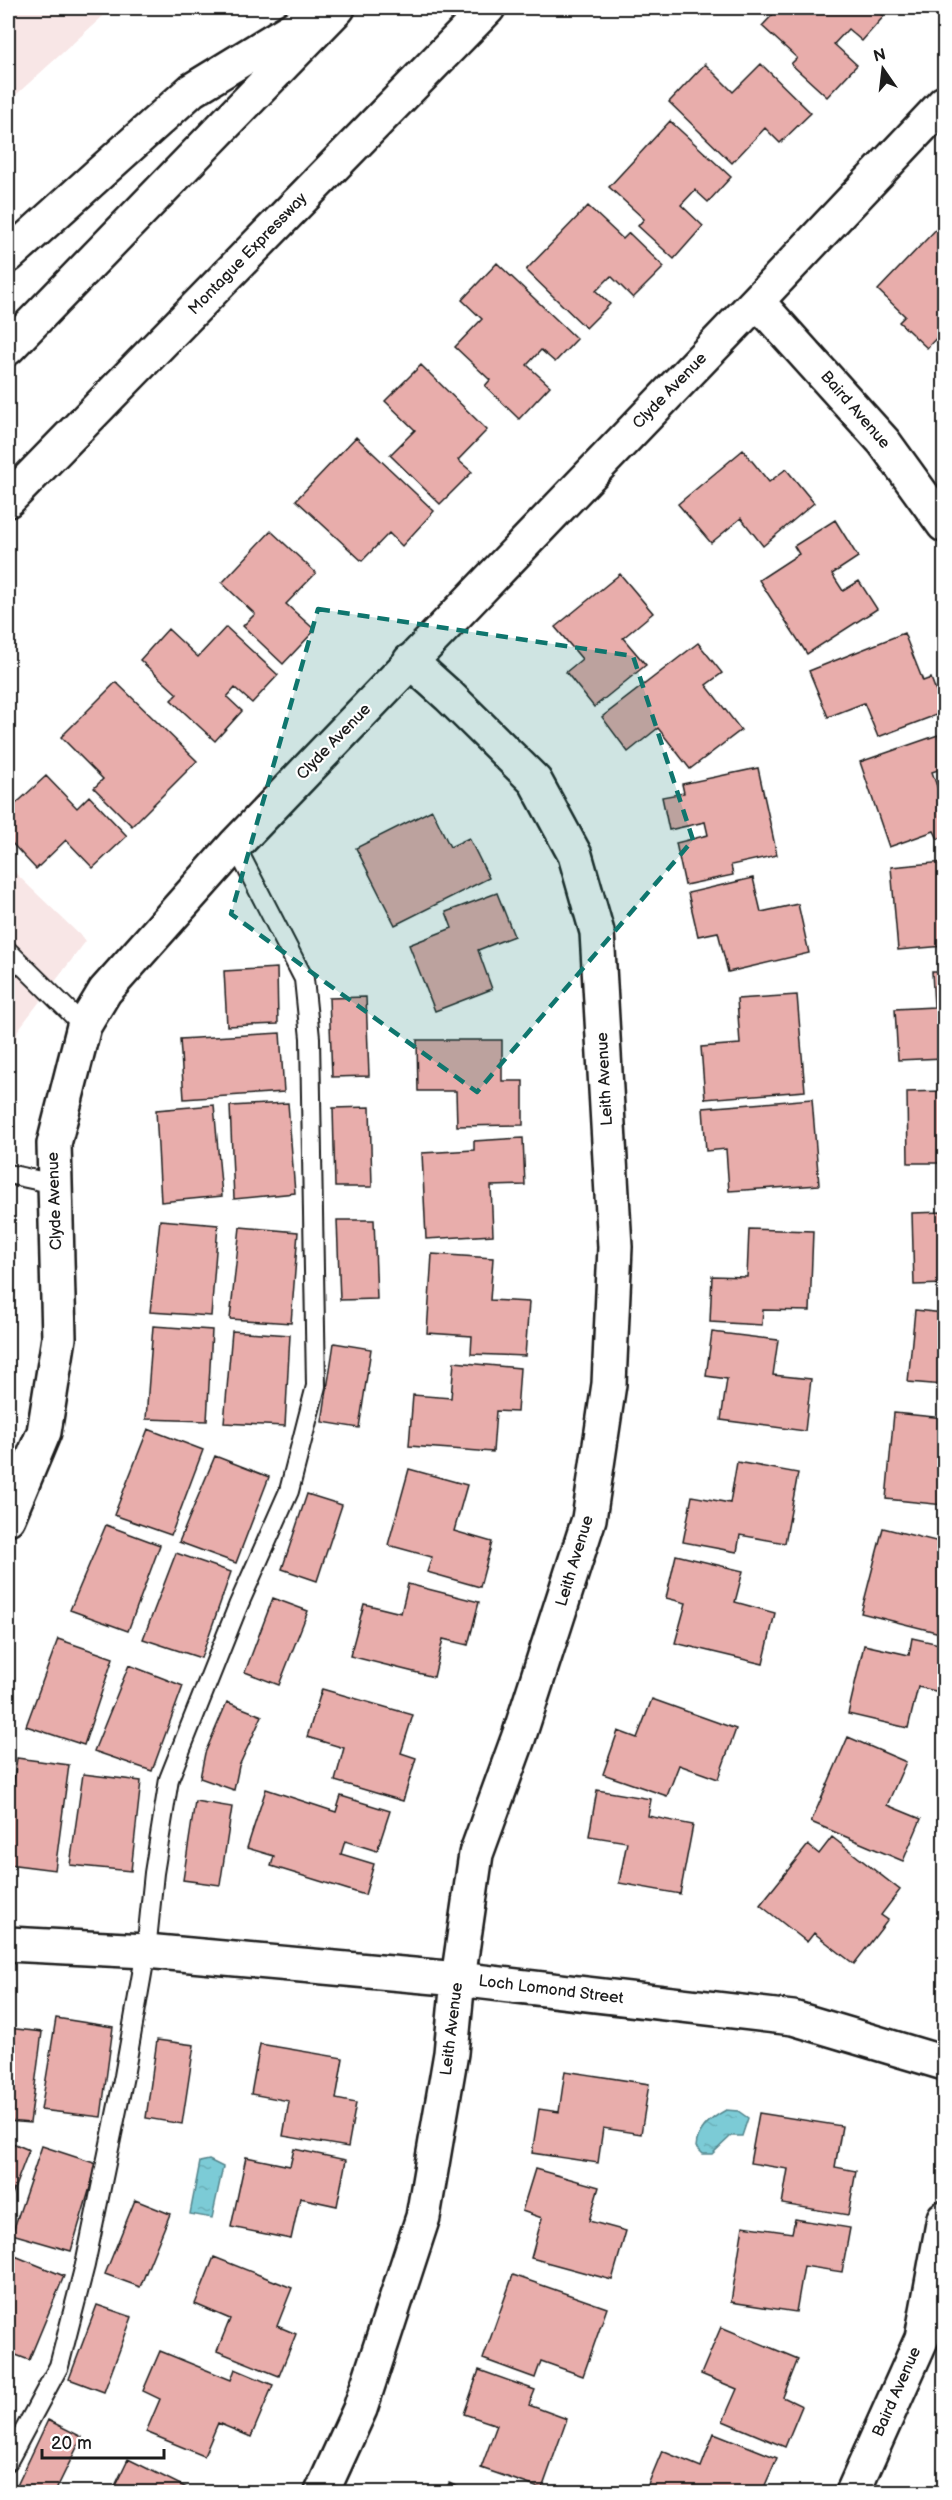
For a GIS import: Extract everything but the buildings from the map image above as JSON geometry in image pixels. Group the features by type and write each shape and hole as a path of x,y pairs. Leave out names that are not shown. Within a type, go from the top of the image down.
{"main road":[{"path":"8,256 192,90 327,8"},
{"path":"8,348 338,8"},
{"name":"Montague Expressway","path":"8,500 488,8"},
{"name":"Clyde Avenue","path":"8,1518 15,1479 44,1432 59,1338 54,1144 84,1026 105,991 235,845 945,103"},
{"name":"Baird Avenue","path":"757,301 884,442 945,525"},
{"name":"Leith Avenue","path":"322,2493 360,2409 423,2217 451,2053 458,1979 476,1854 519,1736 590,1519 609,1384 615,1247 597,932 575,855 535,781 411,661"},
{"name":"Loch Lomond Street","path":"8,1944 146,1951 458,1979 794,2018 945,2063"},
{"name":"Baird Avenue","path":"853,2493 922,2338 945,2218"}],"lane":[{"path":"8,2461 59,2366 89,2242 124,2076 146,1951 154,1873 169,1779 238,1606 289,1491 316,1386 310,1038 304,979 235,845"},
{"path":"8,951 84,1026"},
{"path":"8,1174 55,1184"}],"highlighted area":[{"path":"318,609 633,656 693,840 477,1092 231,914"}],"shaded area":[{"path":"8,8 112,8 8,102"},
{"path":"8,866 86,941 18,1030 8,1081"}],"water":[{"path":"726,2110 738,2111 748,2118 742,2136 731,2136 712,2154 703,2154 696,2147 702,2129 710,2120"},
{"path":"209,2160 223,2167 212,2218 190,2214 200,2162"}]}
